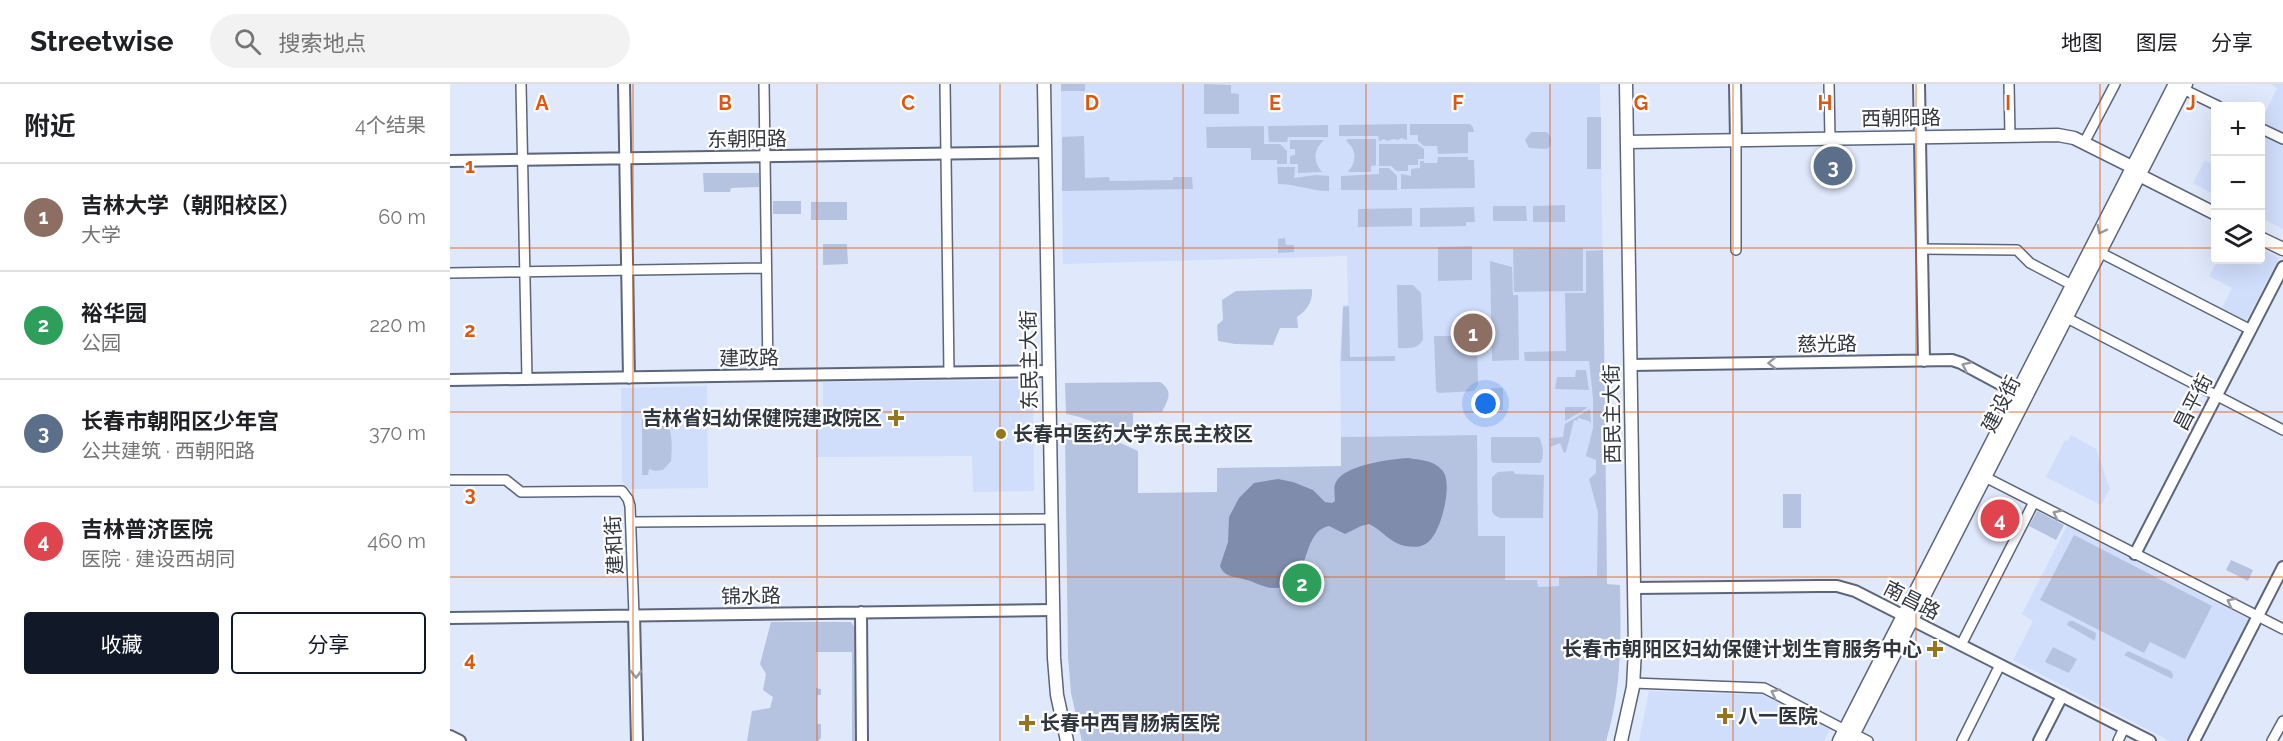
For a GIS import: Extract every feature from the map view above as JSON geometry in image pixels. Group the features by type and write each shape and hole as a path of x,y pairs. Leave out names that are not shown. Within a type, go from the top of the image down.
{"main road":[{"name":"东民主大街","path":"1044,84 1055,676 1060,714 1067,741"},
{"name":"西民主大街","path":"1621,741 1633,683 1634,588 1626,84"},
{"name":"建设街","path":"1847,736 1908,618 2072,285 2138,170 2181,86"},
{"name":"西朝阳路","path":"1627,142 2066,135 2211,204"},
{"name":"西朝阳路","path":"2138,170 2211,211"},
{"name":"建设街","path":"1908,618 1985,477 2101,253 2138,170"},
{"path":"2265,232 2283,241"},
{"path":"2265,240 2283,249"}],"street":[{"path":"521,84 527,379"},
{"path":"624,84 629,378"},
{"path":"764,84 768,375"},
{"path":"945,84 949,373"},
{"path":"1735,84 1736,250"},
{"path":"1829,84 1830,139"},
{"path":"1919,84 1924,361"},
{"path":"2009,84 2010,136"},
{"path":"2084,143 2115,84"},
{"path":"2181,86 2211,102"},
{"path":"2265,130 2283,139"},
{"name":"东朝阳路","path":"450,161 1045,152"},
{"path":"1922,249 2018,250 2030,263 2072,285"},
{"path":"2101,253 2251,330"},
{"name":"昌平街","path":"2135,554 2283,267"},
{"path":"450,273 766,268"},
{"path":"2067,318 2283,430"},
{"name":"慈光路","path":"1630,365 1952,360 2018,393"},
{"name":"建政路","path":"450,380 1049,371"},
{"path":"1985,477 2283,629"},
{"name":"建和街","path":"450,480 506,480 520,492 619,490 628,499 631,522 637,741"},
{"path":"1961,645 2034,502"},
{"path":"631,522 1051,519"},
{"path":"2194,741 2283,567"},
{"name":"南昌路","path":"1634,588 1837,586 1855,591 2150,741"},
{"name":"锦水路","path":"450,618 1053,610"},
{"path":"861,612 862,741"},
{"path":"1962,741 2000,665"},
{"path":"1633,683 1764,688 1847,736 1868,741"},
{"path":"2039,741 2062,696"},
{"path":"2272,741 2283,721"},
{"path":"2118,741 2124,728"},
{"path":"450,736 460,741"}],"shaded area":[{"path":"1061,84 1600,84 1607,585 1538,587 1537,580 1505,580 1505,536 1478,536 1477,435 1341,437 1340,357 1343,305 1348,305 1347,256 1063,264"},
{"path":"1061,84 1085,84 1085,91 1061,91"},
{"path":"1204,84 1231,85 1231,93 1239,94 1239,114 1204,114"},
{"path":"2271,84 2283,84 2283,133 2265,124 2265,114 2277,88"},
{"path":"1587,117 1601,117 1601,169 1587,169"},
{"path":"1407,124 1407,140 1401,138 1379,141 1378,136 1339,136 1339,125"},
{"path":"1410,124 1470,124 1474,132 1468,132 1468,153 1438,154 1437,146 1424,146 1418,141 1418,135 1410,135"},
{"path":"1328,125 1328,137 1288,137 1287,142 1269,142 1268,126"},
{"path":"1264,126 1264,144 1280,144 1287,151 1287,164 1277,164 1277,160 1251,160 1251,148 1207,148 1206,127"},
{"path":"1531,132 1547,132 1551,138 1551,145 1547,149 1529,148 1525,140"},
{"path":"1084,136 1085,178 1109,177 1110,181 1173,180 1173,177 1192,177 1193,189 1062,191 1062,137"},
{"path":"2265,137 2283,146 2283,229 2265,220"},
{"path":"1348,139 1376,139 1376,165 1371,166 1371,172 1348,172 1353,164 1354,152 1346,141"},
{"path":"1290,140 1324,140 1316,152 1317,164 1322,172 1298,173 1298,164 1290,164 1290,156 1295,155 1295,149 1290,149"},
{"path":"1379,144 1417,144 1424,149 1424,159 1418,159 1418,165 1408,165 1408,171 1397,171 1391,166 1379,166"},
{"path":"1438,157 1468,157 1468,160 1474,160 1475,188 1401,189 1401,174 1411,176 1411,169 1420,168 1420,161 1437,163"},
{"path":"2205,160 2211,164 2211,193 2193,183"},
{"path":"1277,167 1295,167 1294,178 1329,176 1329,191 1278,184"},
{"path":"1379,168 1389,168 1397,176 1397,190 1341,190 1341,176 1379,174"},
{"path":"703,173 759,173 759,187 731,188 730,192 704,192"},
{"path":"773,201 801,201 801,214 773,214"},
{"path":"811,202 847,202 847,220 811,220"},
{"path":"1565,205 1565,222 1533,222 1533,206"},
{"path":"1493,206 1526,206 1527,221 1493,221"},
{"path":"1474,207 1475,222 1466,222 1466,226 1420,227 1420,208"},
{"path":"1412,208 1412,226 1358,227 1358,209"},
{"path":"1285,238 1286,245 1294,245 1294,252 1278,253 1278,239"},
{"path":"823,244 847,244 848,264 823,265"},
{"path":"1472,246 1472,280 1438,281 1438,247"},
{"path":"1583,248 1583,291 1514,292 1513,249"},
{"path":"1603,250 1607,584 1620,585 1618,683 1606,741 1082,741 1071,693 1068,657 1065,433 1069,423 1083,426 1138,451 1138,493 1217,492 1217,468 1341,466 1341,437 1477,435 1478,536 1505,536 1505,580 1537,580 1538,587 1559,586 1559,577 1597,576 1598,512 1589,479 1596,473 1596,460 1586,456 1593,428 1589,361 1525,361 1524,352 1566,351 1565,293 1586,293 1586,251"},
{"path":"2265,251 2279,258 2246,321 2222,308 2232,288 2209,276 2216,264 2265,264"},
{"path":"1490,261 1512,267 1513,295 1518,295 1519,360 1492,361"},
{"path":"1397,285 1413,285 1421,293 1423,339 1421,343 1412,348 1398,348"},
{"path":"1312,289 1309,305 1297,317 1298,328 1280,328 1273,345 1218,341 1217,325 1223,320 1222,300 1236,291"},
{"path":"1349,306 1350,357 1395,356 1395,361 1341,361 1343,307"},
{"path":"1434,336 1477,336 1478,385 1474,391 1439,393 1436,391"},
{"path":"1576,370 1586,370 1589,390 1555,389 1557,377 1575,377"},
{"name":"吉林省妇幼保健院建政院区","path":"1033,380 1034,491 973,492 972,456 816,457 816,420 823,419 823,382"},
{"path":"1160,382 1168,392 1168,400 1162,412 1133,413 1133,433 1066,414 1065,383"},
{"path":"707,386 708,488 629,489 622,481 621,388"},
{"path":"1491,388 1503,388 1503,410 1490,410"},
{"path":"1565,407 1587,407 1587,408 1565,421"},
{"path":"1590,409 1591,423 1578,418 1577,421 1574,420 1566,452 1564,453 1560,443 1550,447 1551,438 1563,437 1565,424"},
{"path":"642,420 661,420 669,428 672,441 671,461 663,470 649,469 648,475 642,475"},
{"path":"2071,435 2096,449 2110,489 2101,505 2046,477 2065,440 2068,441"},
{"path":"1491,437 1539,437 1543,450 1542,460 1540,463 1493,463"},
{"path":"1408,458 1435,464 1442,470 1447,485 1441,519 1432,538 1425,545 1405,546 1390,539 1369,524 1345,534 1329,526 1320,530 1313,538 1301,570 1295,579 1286,585 1266,587 1229,576 1221,569 1228,542 1229,517 1239,498 1254,483 1278,479 1293,482 1313,490 1325,502 1332,503 1335,501 1336,482 1348,471 1369,464"},
{"path":"1513,471 1515,474 1544,475 1543,518 1500,518 1494,515 1492,477 1498,472"},
{"path":"1783,494 1801,494 1801,528 1783,528"},
{"path":"2037,511 2064,525 2056,540 2029,526"},
{"path":"2067,526 2249,619 2186,741 2170,741 2013,660 2033,621 2022,614"},
{"path":"2074,535 2212,606 2185,659 2150,642 2144,653 2040,600"},
{"path":"2231,560 2253,570 2248,581 2226,570"},
{"path":"2069,621 2096,633 2095,641 2067,625"},
{"path":"771,622 851,622 856,629 856,741 852,741 852,652 816,652 816,688 821,689 821,695 817,695 817,724 821,724 821,738 818,741 747,741 752,711 770,708 773,697 763,690 766,674 760,664"},
{"path":"2053,647 2077,659 2069,673 2045,662"},
{"path":"2128,651 2171,671 2172,679 2124,655"},
{"name":"八一医院","path":"1649,691 1762,695 1830,729 1824,741 1639,741"}],"place":[{"name":"长春市朝阳区少年宫","path":"1833,166"},
{"name":"吉林大学（朝阳校区）","path":"1473,333"},
{"name":"吉林省妇幼保健院建政院区","path":"896,418"},
{"name":"长春中医药大学东民主校区","path":"1001,434"},
{"name":"吉林普济医院","path":"2000,519"},
{"name":"裕华园","path":"1302,583"},
{"name":"长春市朝阳区妇幼保健计划生育服务中心","path":"1935,649"},
{"name":"八一医院","path":"1725,716"},
{"name":"长春中西胃肠病医院","path":"1027,723"}]}
